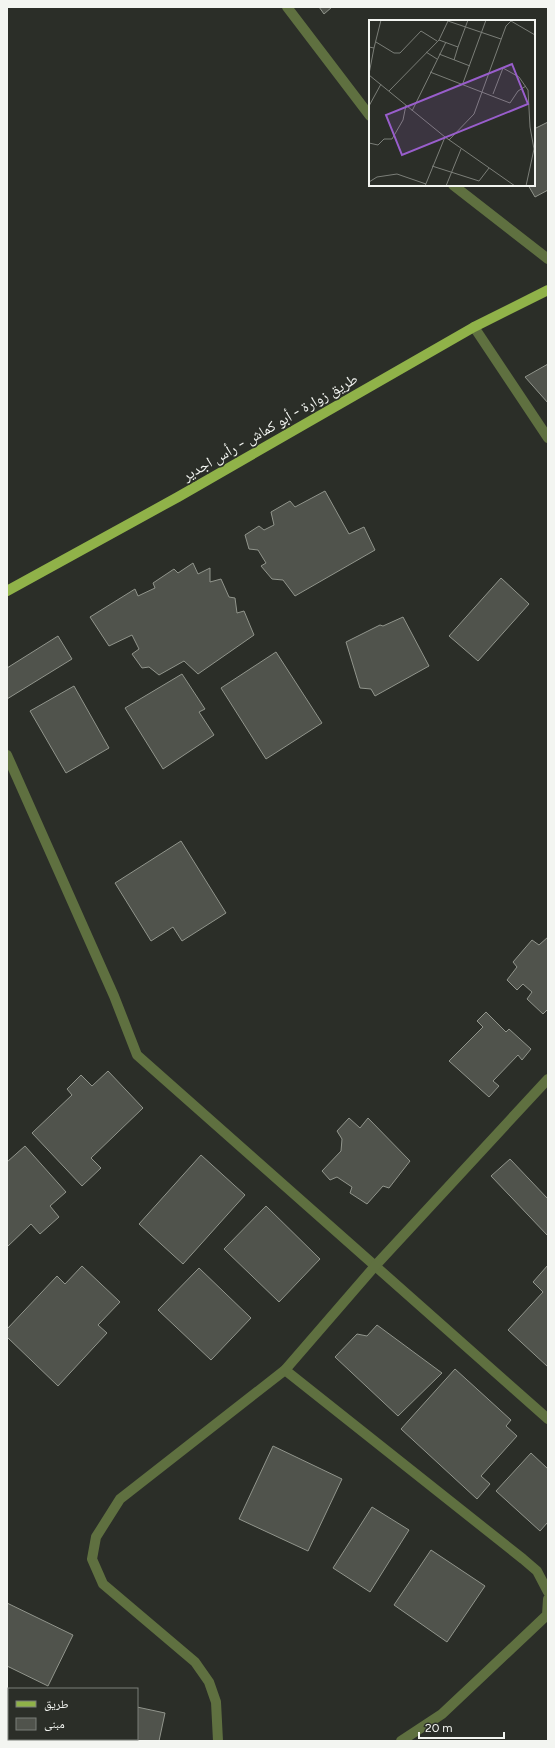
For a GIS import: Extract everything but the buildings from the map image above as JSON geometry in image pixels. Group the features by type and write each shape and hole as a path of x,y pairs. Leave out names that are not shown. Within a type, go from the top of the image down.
{"main road":[{"name":"طريق زوارة - أبو كماش - رأس اجدير","path":"7,591 185,494 474,327 548,290"}],"street":[{"path":"287,7 369,115"},
{"path":"454,186 548,259"},
{"path":"474,327 548,438"},
{"path":"7,755 114,996 137,1055 548,1419"},
{"path":"218,1741 216,1702 209,1682 195,1662 103,1584 92,1558 96,1537 120,1499 285,1370 375,1266 548,1080"},
{"path":"285,1370 523,1559 537,1571 548,1592"},
{"path":"401,1741 442,1714 547,1615 548,1599"}]}
